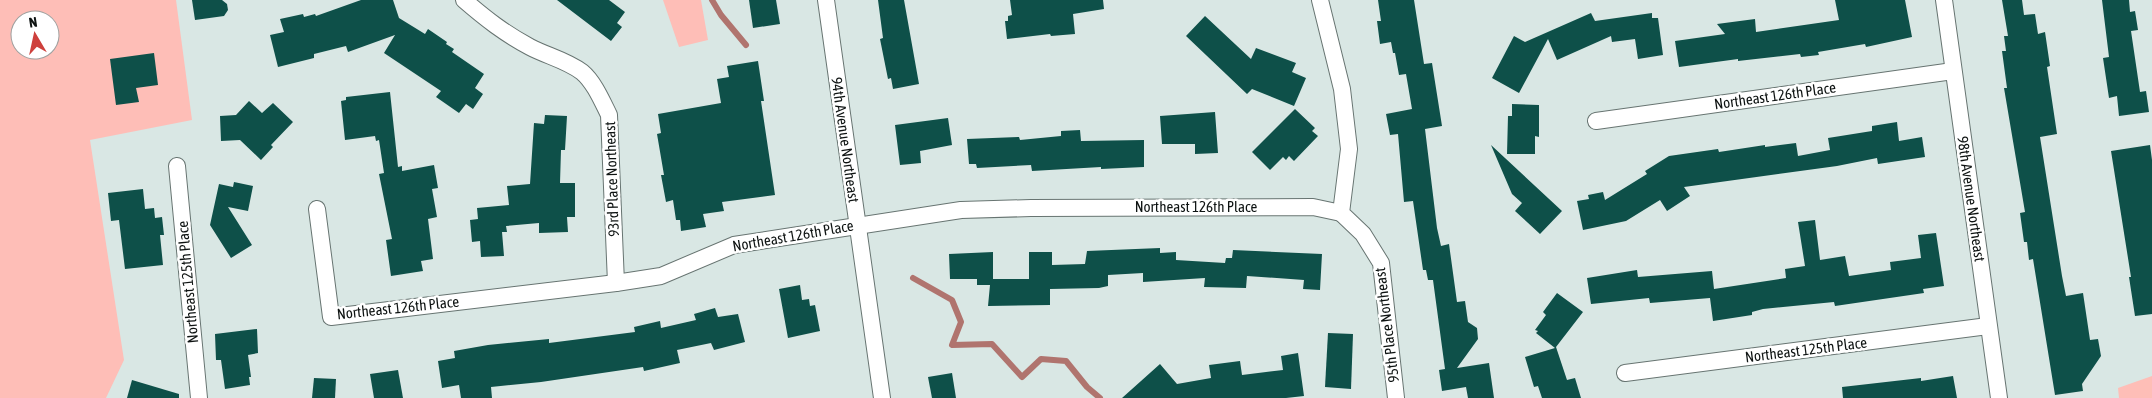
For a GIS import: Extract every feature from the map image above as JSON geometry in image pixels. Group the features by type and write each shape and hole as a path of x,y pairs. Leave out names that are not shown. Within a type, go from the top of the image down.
{"street":[{"name":"93rd Place Northeast","path":"464,0 496,28 532,48 562,60 584,73 600,96 609,115 616,283"},
{"name":"94th Avenue Northeast","path":"826,0 882,398"},
{"path":"1320,0 1342,88 1349,149 1341,213"},
{"name":"98th Avenue Northeast","path":"1944,0 1999,398"},
{"name":"Northeast 126th Place","path":"1596,120 1953,71"},
{"name":"Northeast 125th Place","path":"177,166 199,398"},
{"name":"Northeast 126th Place","path":"317,209 331,317 661,276 734,245 961,210 1313,206 1341,213"},
{"name":"95th Place Northeast","path":"1341,213 1363,234 1381,263 1396,398"},
{"name":"Northeast 125th Place","path":"1625,373 1988,326"}],"shaded area":[{"path":"0,0 176,0 192,120 90,140 124,360 106,398 0,398"},
{"path":"663,0 701,0 708,40 679,47"},
{"path":"2152,376 2152,398 2119,398 2118,388"}],"building":[{"path":"192,0 222,0 227,4 228,10 224,16 195,20"},
{"path":"361,0 393,0 399,18 425,34 428,29 447,42 446,44 454,49 452,52 484,74 475,88 483,94 473,109 466,104 459,113 436,97 441,91 384,53 395,35 348,52 346,46 314,54 314,58 278,67 270,35 284,32 280,19 303,14 304,17 315,14 316,16"},
{"path":"557,0 609,0 625,12 617,23 622,27 611,41"},
{"path":"749,0 776,0 780,24 753,28"},
{"path":"878,0 904,0 919,84 893,89 891,78 888,79 880,39 883,38"},
{"path":"1010,0 1103,0 1104,9 1073,14 1075,34 1051,36 1050,34 1007,39 1005,21 1008,21 1008,16 1012,15"},
{"path":"1378,0 1414,0 1424,64 1432,63 1442,126 1425,129 1437,228 1441,246 1449,244 1457,302 1465,301 1468,322 1477,328 1478,339 1457,368 1489,363 1494,398 1468,398 1466,387 1442,391 1439,370 1445,369 1433,280 1428,280 1426,270 1423,270 1413,201 1404,202 1398,134 1390,135 1386,114 1412,109 1406,74 1399,75 1391,42 1380,44 1377,21 1381,21"},
{"path":"1835,0 1905,0 1912,37 1866,47 1865,44 1818,52 1819,55 1801,57 1800,54 1738,61 1738,59 1679,67 1675,41 1725,34 1717,24 1755,19 1756,32 1839,20"},
{"path":"2002,0 2022,0 2024,15 2035,14 2038,34 2045,32 2050,66 2047,67 2057,134 2040,137 2062,276 2066,296 2083,293 2090,340 2098,339 2101,356 2082,384 2083,391 2055,395 2033,259 2029,260 2027,242 2024,242 2020,213 2025,212 2004,88 2007,88 2002,51 2006,51 2004,36 2008,36"},
{"path":"2102,0 2129,0 2130,12 2135,11 2138,30 2131,31 2140,92 2146,91 2149,112 2119,116 2117,96 2109,98 2103,58 2109,57"},
{"path":"1591,13 1595,21 1652,13 1652,18 1658,18 1663,55 1638,59 1635,39 1612,42 1611,36 1557,60 1548,39 1519,93 1492,78 1514,36 1525,42"},
{"path":"1205,16 1251,59 1256,48 1296,63 1292,72 1306,78 1294,106 1252,89 1247,94 1186,36"},
{"path":"154,53 158,85 136,88 139,102 116,105 110,59"},
{"path":"758,61 764,101 761,101 775,195 722,202 724,211 703,214 706,227 681,231 680,220 676,220 673,200 666,202 661,175 664,175 657,134 661,133 658,114 721,103 717,79 729,77 727,66"},
{"path":"390,92 398,167 402,166 402,171 434,165 438,188 432,189 437,217 428,219 433,259 421,261 423,271 391,276 386,240 392,239 379,174 384,173 379,140 376,141 375,136 345,140 341,101 346,100 346,97"},
{"path":"249,101 262,113 273,103 293,122 271,145 273,147 261,160 240,140 221,141 220,116 236,115"},
{"path":"1512,104 1539,105 1539,137 1535,136 1535,154 1507,154 1508,116 1512,116"},
{"path":"1295,109 1315,128 1312,131 1318,136 1294,161 1289,156 1286,160 1283,157 1270,170 1252,152"},
{"path":"1215,112 1218,153 1195,154 1195,144 1162,144 1160,116"},
{"path":"545,115 567,116 565,150 561,150 560,183 575,183 575,217 567,217 568,232 539,233 539,223 506,226 507,232 502,232 504,256 481,257 480,241 472,242 470,220 478,219 477,208 509,205 507,186 530,184 534,123 544,124"},
{"path":"948,118 952,145 920,151 921,163 900,165 895,125"},
{"path":"1897,122 1899,141 1922,137 1925,157 1878,164 1877,158 1837,166 1684,187 1690,196 1667,211 1660,200 1626,221 1583,230 1577,201 1589,199 1588,195 1603,192 1605,200 1647,174 1645,171 1669,156 1718,149 1719,152 1765,145 1765,147 1796,143 1798,156 1830,150 1828,138 1872,131 1872,126"},
{"path":"1080,130 1081,141 1144,140 1144,167 1101,169 1101,167 1032,171 1031,165 977,168 976,164 969,164 967,139 1019,137 1020,140 1061,136 1061,131"},
{"path":"1491,145 1562,211 1540,234 1515,211 1522,203 1512,194"},
{"path":"2150,145 2152,160 2152,314 2135,316 2129,277 2131,277 2111,151"},
{"path":"234,182 253,186 248,211 228,207 252,245 231,258 210,225 219,184 233,187"},
{"path":"143,189 145,209 154,208 155,218 162,217 164,235 160,235 163,265 125,269 119,220 111,221 108,193"},
{"path":"1815,220 1820,260 1845,256 1849,276 1891,270 1890,262 1921,258 1918,235 1936,233 1944,286 1923,289 1924,293 1835,306 1834,302 1763,309 1752,312 1752,315 1713,321 1710,298 1650,303 1649,298 1591,304 1587,278 1637,270 1638,277 1712,271 1714,289 1786,278 1785,269 1805,266 1798,222"},
{"path":"1160,248 1160,253 1176,252 1176,260 1225,263 1226,258 1232,258 1233,250 1322,254 1320,290 1303,289 1304,280 1247,276 1246,288 1204,287 1205,278 1143,282 1143,273 1108,275 1108,286 1099,288 1050,289 1050,305 988,306 990,285 977,285 977,279 950,279 949,254 993,252 993,279 1029,279 1029,252 1052,252 1052,265 1085,264 1087,251"},
{"path":"800,285 802,300 809,299 810,306 815,305 820,331 788,338 779,289"},
{"path":"1557,293 1583,312 1556,347 1567,380 1575,378 1581,398 1542,398 1538,386 1534,387 1525,357 1555,348 1536,333 1538,331 1535,330 1546,315 1543,312"},
{"path":"715,308 718,317 738,314 745,342 714,350 711,343 677,350 680,363 644,371 643,367 541,382 491,387 492,398 461,398 459,385 442,388 438,361 455,358 454,351 488,345 549,339 549,343 635,332 634,327 660,321 661,328 696,320 694,314"},
{"path":"257,329 258,353 248,355 251,377 249,377 250,385 225,389 221,360 216,360 215,334"},
{"path":"1328,333 1353,334 1351,389 1325,387"},
{"path":"1298,353 1304,396 1286,398 1122,398 1160,364 1177,384 1211,378 1209,365 1240,361 1242,375 1283,370 1281,356"},
{"path":"398,370 403,398 374,398 370,374"},
{"path":"952,373 956,398 932,398 928,377"},
{"path":"1953,376 1957,398 1843,398 1842,387 1921,378 1921,381"},
{"path":"314,378 336,379 335,398 312,398"},
{"path":"132,380 179,394 179,398 127,398"}],"waterway":[{"path":"712,0 721,15 746,45"},
{"path":"913,278 952,300 961,322 952,345 992,344 1022,377 1041,359 1066,361 1087,387 1100,398"}]}
